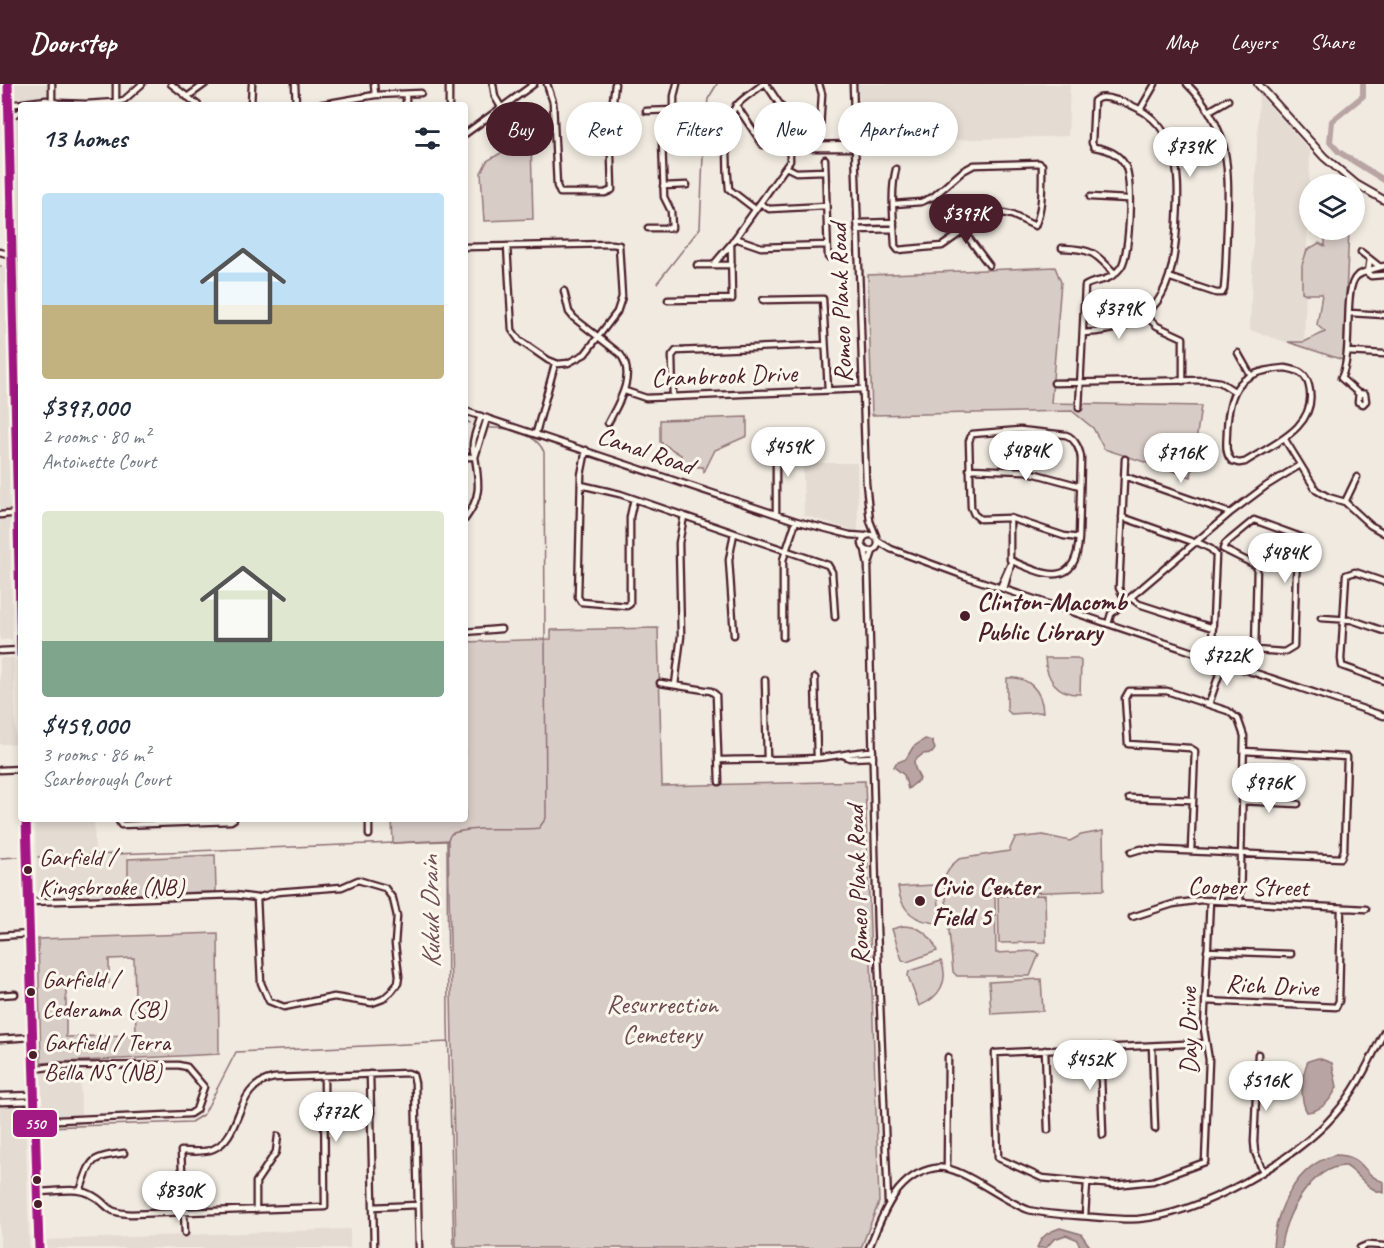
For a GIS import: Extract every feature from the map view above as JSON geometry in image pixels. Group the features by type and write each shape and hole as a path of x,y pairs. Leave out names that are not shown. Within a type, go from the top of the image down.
{"main road":[{"path":"8,84 18,476"},
{"path":"1258,84 1324,157 1343,174"},
{"path":"1365,190 1384,200"},
{"path":"26,822 39,1248"}],"street":[{"path":"52,84 56,102"},
{"path":"116,84 117,102 125,102 142,84"},
{"path":"171,84 193,102"},
{"path":"187,97 205,84"},
{"path":"251,102 252,84"},
{"path":"295,84 296,102"},
{"path":"374,84 375,95"},
{"path":"449,84 449,102"},
{"path":"493,84 498,102"},
{"path":"508,102 534,84"},
{"path":"547,84 553,102 557,186 560,193 611,192 610,116 615,84"},
{"path":"674,102 677,84"},
{"path":"739,102 764,84 777,102"},
{"path":"819,84 822,102"},
{"name":"Romeo Plank Road","path":"853,84 853,102"},
{"path":"1140,110 1155,84"},
{"path":"1170,278 1222,293 1225,274 1228,162 1220,134 1209,111 1187,84"},
{"path":"406,93 406,102"},
{"path":"344,102 375,95 421,93"},
{"path":"1079,408 1085,286 1089,283 1104,281 1115,274 1123,263 1125,255 1129,177 1124,163 1111,151 1092,145 1095,99 1107,98 1140,110 1165,134 1178,166 1176,254 1170,278 1161,296 1144,314 1117,329 1083,333"},
{"path":"30,102 45,100 52,102"},
{"path":"1209,111 1228,100"},
{"path":"8,105 18,104"},
{"path":"646,111 654,111"},
{"path":"9,117 18,112"},
{"path":"742,115 754,132"},
{"path":"468,132 486,118"},
{"path":"648,228 672,228 671,211 664,200 662,156"},
{"path":"728,156 729,189 755,209"},
{"path":"714,264 786,167 790,156"},
{"name":"Romeo Plank Road","path":"854,156 866,483 870,521 877,538 868,566"},
{"path":"825,159 828,257"},
{"path":"894,204 921,202 933,197 963,171 974,165 1042,165 1039,218 1035,226 1012,215 999,212 985,216 964,232 935,248 897,250 894,229 894,222 894,204 894,179 896,169"},
{"path":"786,167 796,172 825,171"},
{"path":"663,186 687,185"},
{"path":"1090,197 1128,200"},
{"path":"760,203 769,209 826,206"},
{"path":"857,223 894,222"},
{"path":"857,230 894,229"},
{"path":"964,232 989,265"},
{"path":"735,238 757,247 827,245"},
{"path":"668,300 732,299 731,244"},
{"path":"468,247 507,246 619,245 621,304 599,338 579,358 564,364 555,364 519,340 513,330 507,246"},
{"path":"1062,248 1087,249 1115,274"},
{"path":"0,252 18,257"},
{"path":"1361,252 1382,266"},
{"path":"1367,272 1370,259"},
{"path":"697,265 732,265"},
{"path":"1359,393 1341,378 1346,368 1348,352 1352,283 1357,276 1382,266"},
{"path":"1367,272 1371,276 1384,275"},
{"path":"564,291 571,315 620,354 625,362 625,391 608,423"},
{"path":"763,300 823,299 828,390"},
{"path":"1350,313 1384,315"},
{"path":"1144,314 1157,327 1183,338 1182,381"},
{"path":"673,397 672,356 676,351 825,345"},
{"path":"1348,352 1384,354"},
{"path":"1238,353 1251,376"},
{"path":"536,433 555,364"},
{"path":"1285,368 1301,372 1306,377 1310,394 1310,410 1302,424 1284,438 1243,463 1232,461 1227,450 1228,411 1234,391 1251,376 1285,368"},
{"path":"1053,383 1208,380 1220,382 1234,391"},
{"name":"Cranbrook Drive","path":"625,391 641,398 863,389"},
{"name":"Canal Road","path":"468,412 796,521 850,536 862,543"},
{"path":"468,515 474,506 478,492 476,457 472,450 484,417"},
{"path":"1010,518 1009,557 1012,561 1051,574 1059,574 1072,567 1078,549 1081,456 1076,444 1068,435 1017,430 972,434 969,441 970,507 981,519 1010,518 1064,536 1078,538"},
{"path":"1284,438 1318,492 1345,502 1370,525 1384,532"},
{"path":"776,443 776,514"},
{"path":"586,450 581,485 579,600 585,603 630,605 630,518 634,499"},
{"path":"468,457 476,457"},
{"path":"1125,459 1119,588 1126,602"},
{"path":"1109,625 1114,612 1230,513 1266,486 1300,465"},
{"path":"969,469 1024,471 1080,486"},
{"path":"1124,476 1230,513"},
{"path":"1345,502 1357,477"},
{"path":"581,485 634,499 831,567 835,616"},
{"path":"0,515 18,513"},
{"path":"675,685 681,636 679,543 684,516"},
{"path":"1122,517 1197,542 1211,549 1216,557 1212,642"},
{"path":"1248,671 1255,651 1257,566 1223,549 1225,544 1254,520 1299,536 1301,542 1296,575 1294,646 1284,652 1255,651"},
{"path":"783,637 782,574 785,550 796,521"},
{"name":"Romeo Plank Road","path":"870,521 862,543 868,566 888,1202"},
{"path":"734,532 729,560 734,635"},
{"name":"Canal Road","path":"850,536 877,538"},
{"path":"877,538 891,549 1002,588 1384,716"},
{"path":"865,549 891,549"},
{"path":"1002,588 1012,561"},
{"path":"1384,582 1355,572 1348,573 1344,581 1342,666 1384,681"},
{"path":"1131,598 1139,603 1213,628"},
{"path":"1321,618 1352,620 1384,631"},
{"path":"468,632 501,629"},
{"path":"0,651 18,650"},
{"path":"1209,704 1223,663"},
{"path":"815,678 817,758"},
{"path":"765,680 767,759"},
{"path":"660,683 711,691 716,695 718,782"},
{"path":"1191,851 1194,749 1128,744 1125,698 1127,693 1167,691 1209,704 1228,711 1238,719 1244,730 1243,854 1240,903"},
{"path":"1131,852 1141,849 1337,859 1342,857 1347,757 1244,751"},
{"path":"718,760 817,758 873,754"},
{"path":"0,770 18,769"},
{"path":"1129,798 1193,800"},
{"path":"1242,801 1298,804"},
{"path":"369,822 369,835"},
{"path":"29,902 240,895 257,898 277,892 342,887 358,880 385,888 392,895 397,916 395,944 399,976 396,987 383,999 372,1003 334,997 286,1007 272,1003 263,993 261,983 257,898"},
{"name":"Cooper Street","path":"1132,917 1181,902 1210,900 1366,909"},
{"name":"Day Drive","path":"1088,1183 1115,1185 1143,1183 1205,1162 1209,1060 1204,1029 1210,900"},
{"name":"Rich Drive","path":"1205,1001 1336,1007 1341,908"},
{"path":"0,936 29,934"},
{"path":"1208,951 1292,954"},
{"path":"0,995 15,994"},
{"path":"869,1248 888,1202 897,1190 920,1173 936,1167 947,1168 1026,1209 1051,1214 1135,1219 1167,1212 1224,1192 1263,1172 1292,1153 1337,1113 1384,1032"},
{"path":"0,1039 32,1037"},
{"path":"1085,1216 1088,1183 1042,1178 998,1158 995,1053 1206,1043"},
{"path":"1152,1046 1155,1129"},
{"path":"1100,1047 1103,1135"},
{"path":"1045,1050 1048,1130"},
{"path":"1258,1054 1254,1142 1256,1155 1263,1172"},
{"path":"947,1168 948,1057"},
{"path":"34,1069 56,1066 178,1065 187,1067 204,1087 196,1110 190,1114 36,1121"},
{"path":"185,1233 181,1151 209,1150 219,1146 230,1132 247,1096 257,1084 274,1078 405,1073 413,1075 418,1248"},
{"path":"370,1074 374,1248"},
{"path":"37,1192 80,1191 90,1194 116,1213 325,1207 324,1076"},
{"path":"0,1096 36,1098"},
{"path":"0,1102 36,1098"},
{"path":"256,1210 256,1182 276,1152 278,1136"},
{"path":"80,1191 89,1165 97,1157 124,1153"},
{"path":"373,1206 417,1205"},
{"path":"1361,1247 1384,1246"}],"shaded area":[{"path":"15,84 47,84 48,97 15,98"},
{"path":"858,84 1070,84 1068,136 958,140 958,102 859,102"},
{"path":"1259,94 1310,151 1309,174 1299,174 1299,240 1307,240 1304,348 1250,330"},
{"path":"0,266 5,267 12,639 0,640"},
{"path":"803,463 857,463 858,532 804,515"},
{"path":"0,658 13,658 16,744 0,744"},
{"path":"925,739 932,741 935,749 932,753 923,754 914,761 920,779 908,789 904,775 894,767 896,763 906,759 913,747"},
{"path":"35,822 94,822 95,854 128,853 128,894 37,896"},
{"path":"1318,1058 1332,1063 1337,1087 1325,1104 1317,1110 1307,1112 1302,1094 1304,1073 1308,1061"},
{"path":"80,1061 81,1126 43,1128 41,1063"},
{"path":"0,1106 25,1106 29,1248 0,1248"},
{"path":"1335,1155 1353,1158 1359,1162 1371,1175 1384,1182 1384,1193 1368,1186 1346,1166 1334,1168 1311,1183 1293,1208 1281,1248 1273,1248 1278,1219 1290,1191 1309,1169 1321,1160"},
{"path":"1060,1228 1081,1234 1091,1248 1081,1248 1076,1239 1066,1235 1054,1239 1046,1248 1037,1248 1046,1235"},
{"path":"350,1229 350,1248 47,1248 47,1240"}],"green space":[{"path":"496,156 531,156 533,219 484,221 481,173 487,161"},
{"path":"1325,240 1349,240 1343,360 1288,342 1304,342 1325,332 1317,325 1322,294 1302,292 1302,265 1307,250 1319,243 1325,246"},
{"path":"1055,267 1061,282 1051,403 1201,406 1191,477 1104,449 1093,428 1072,411 872,415 868,275"},
{"path":"747,417 747,436 715,450 704,472 703,467 682,466 681,455 660,442 660,420"},
{"name":"Resurrection Cemetery","path":"658,628 662,786 865,781 879,1202 861,1248 456,1248 448,840 393,843 392,822 468,822 468,642 551,639 551,630"},
{"path":"1045,658 1077,658 1081,661 1080,694 1065,692 1055,684 1048,673"},
{"path":"1007,678 1022,680 1033,686 1040,698 1043,712 1011,714 1007,710"},
{"path":"1103,831 1104,890 995,896 996,953 1035,951 1039,954 1030,976 957,976 953,972 944,878 951,866 959,859 1009,851 1015,838 1043,835 1070,841 1081,835"},
{"path":"215,855 216,892 128,894 128,859"},
{"name":"Civic Center Field 5","path":"934,885 937,887 941,923 924,921 911,914 902,903 898,887"},
{"path":"1045,895 1046,942 999,943 998,896"},
{"path":"903,926 920,930 932,940 937,951 907,962 902,960 892,929"},
{"path":"218,933 219,1054 41,1063 38,939","holes":["134,958 136,1035 66,1037 66,984 109,983 109,959"]},
{"path":"941,961 944,975 941,988 926,1003 919,1006 908,976 909,971"},
{"path":"1041,979 1043,1011 991,1014 989,982"}],"waterway":[{"path":"657,283 700,228 704,132 708,99 717,84"},
{"path":"1363,84 1363,96 1332,121 1330,142 1339,152 1384,180"},
{"path":"447,841 451,834 460,831 539,828 546,818 544,452 529,436 505,429 490,428"},
{"name":"Kukuk Drain","path":"38,857 446,841"},
{"name":"Kukuk Drain","path":"447,841 448,1023 454,1248"},
{"name":"Kukuk Drain","path":"0,858 18,857"},
{"path":"46,1127 191,1122 204,1114 236,1052 449,1042"}],"transit line":[{"name":"550","path":"8,84 18,523"},
{"name":"550","path":"26,822 39,1248"}],"place":[{"name":"Clinton-Macomb Public Library","path":"965,616"},
{"name":"Garfield / Kingsbrooke (NB)","path":"28,870"},
{"name":"Civic Center Field 5","path":"920,901"},
{"name":"Garfield / Cederama (SB)","path":"31,992"},
{"name":"Garfield / Terra Bella NS (NB)","path":"33,1055"}]}
